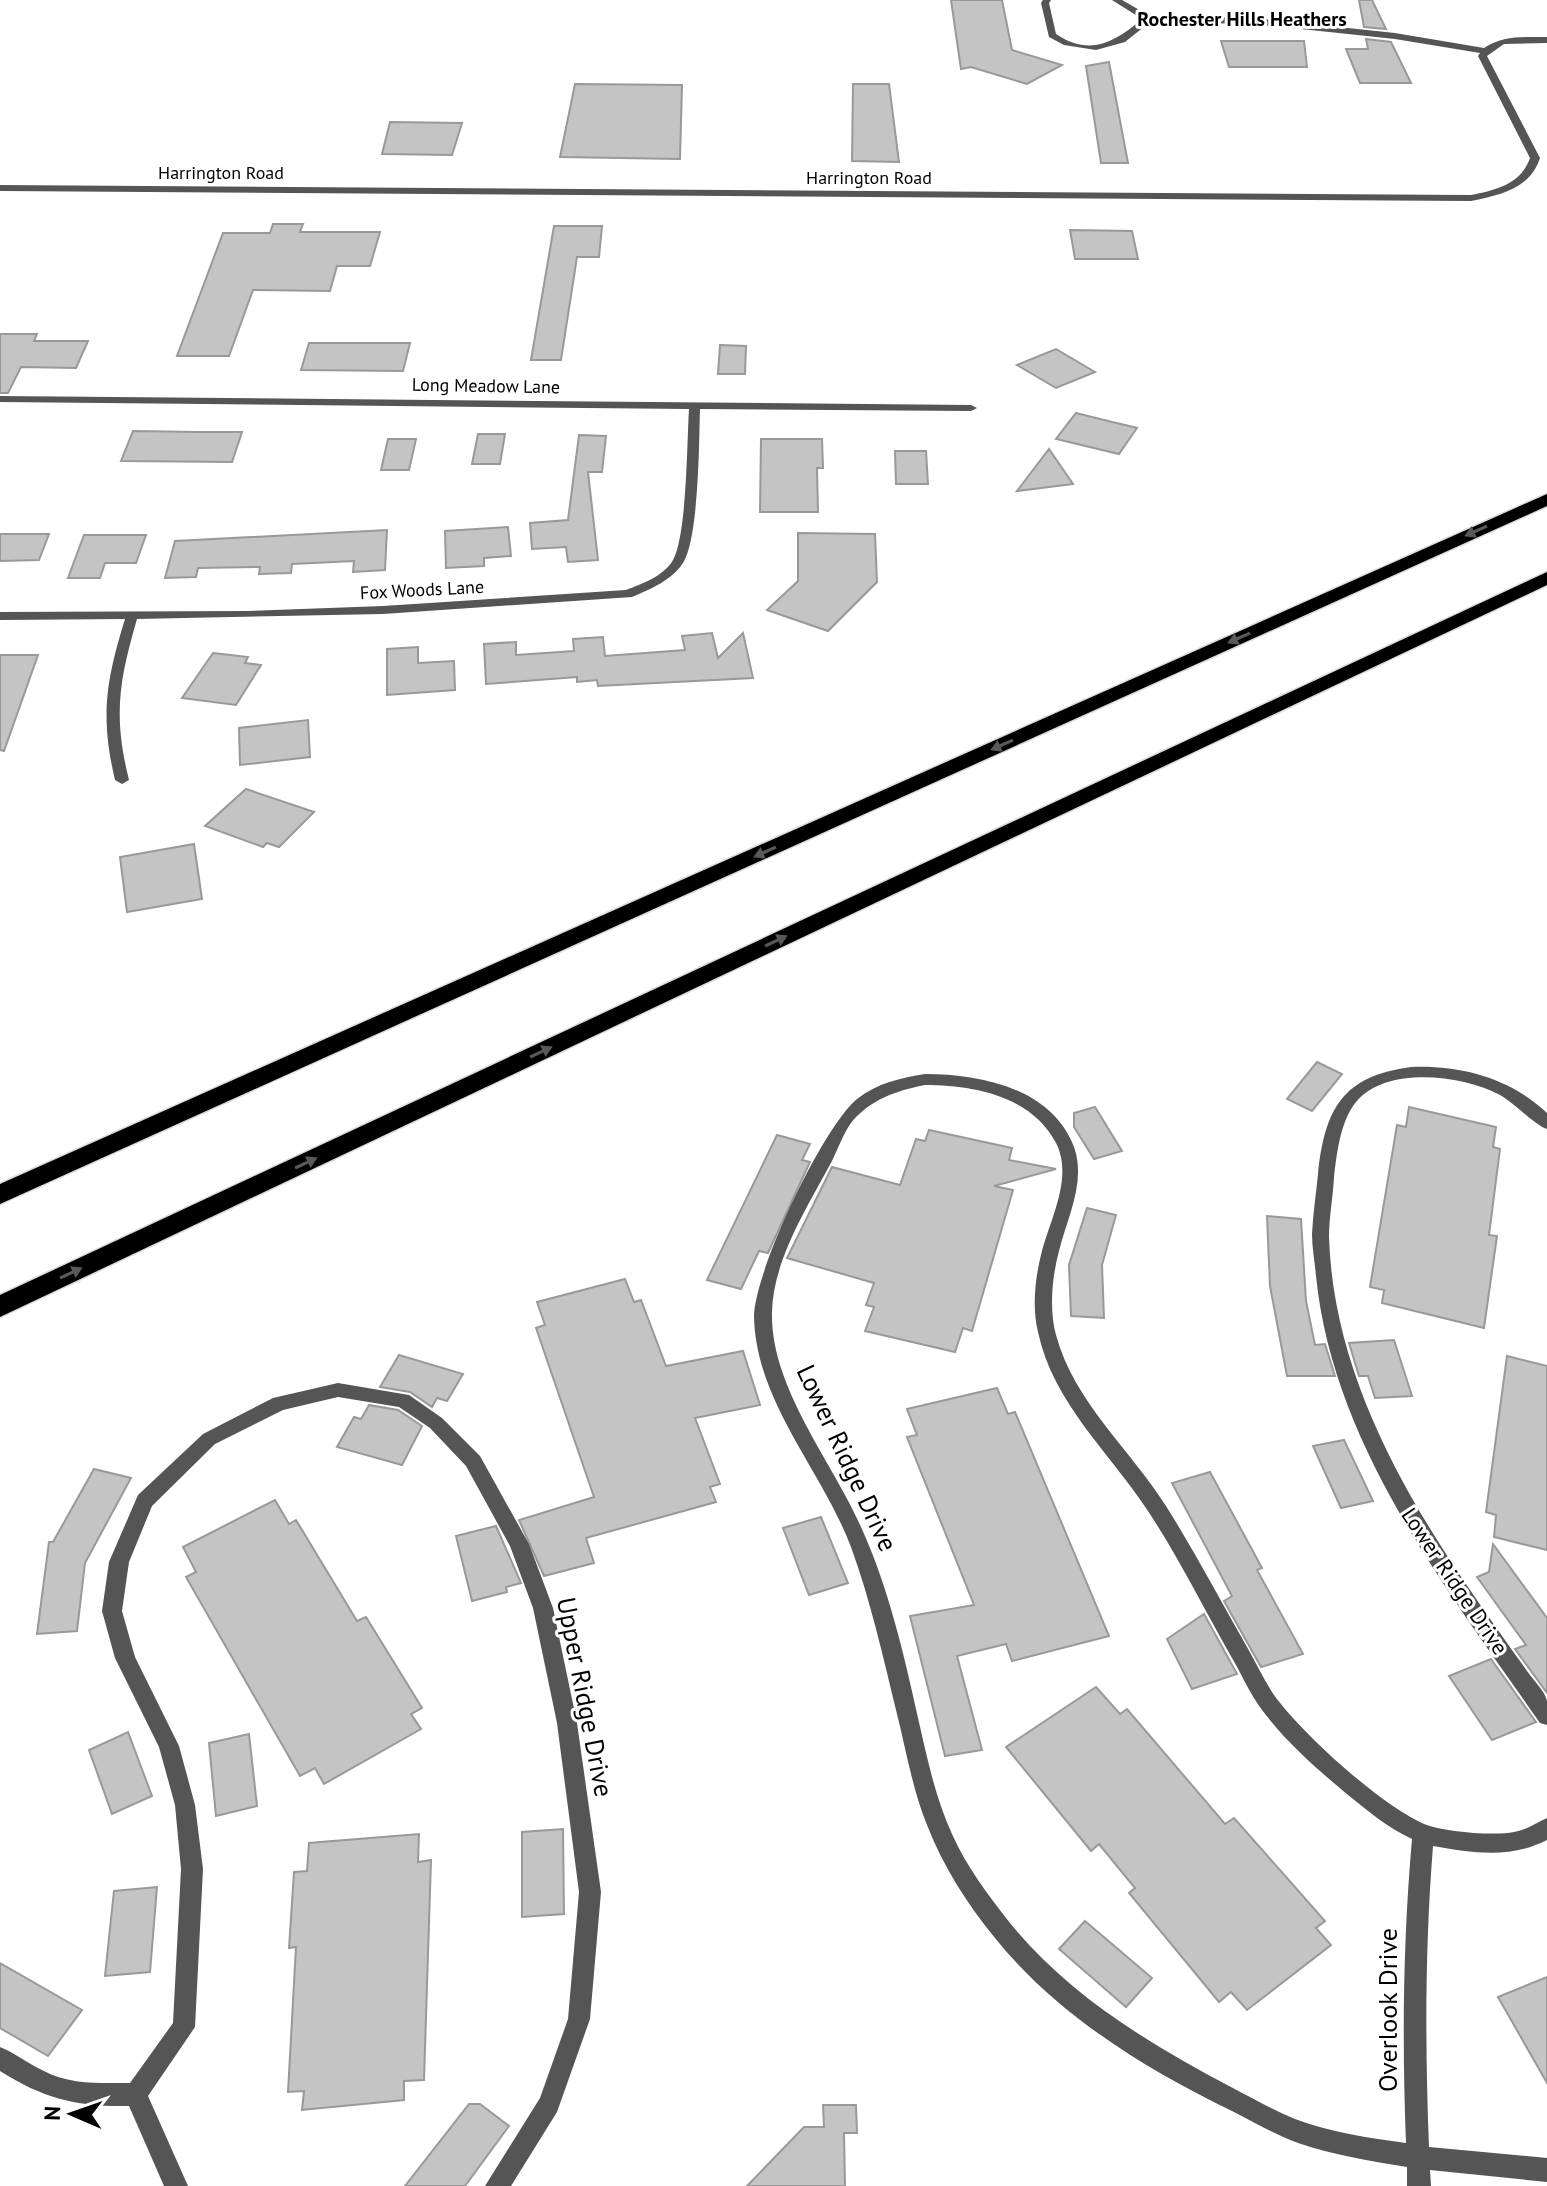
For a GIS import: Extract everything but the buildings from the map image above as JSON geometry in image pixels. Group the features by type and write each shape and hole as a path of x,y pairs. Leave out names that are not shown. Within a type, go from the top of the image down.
{"highway":[{"path":"0,1195 1547,499"},
{"path":"0,1307 1547,578"}],"street":[{"path":"1047,0 1045,3 1052,35 1074,45 1098,47 1119,43 1148,19"},
{"path":"1116,0 1148,19 1254,21 1422,39 1485,51 1500,42 1547,40"},
{"name":"Harrington Road","path":"0,188 1471,198 1504,190 1517,183 1533,168 1535,158 1482,56 1485,51"},
{"name":"Long Meadow Lane","path":"0,399 971,408"},
{"name":"Fox Woods Lane","path":"0,616 383,610 628,594 652,584 671,571 684,550 695,406"},
{"path":"122,780 112,735 110,696 132,616"},
{"name":"Lower Ridge Drive","path":"1547,1123 1519,1097 1469,1077 1441,1072 1384,1077 1362,1086 1345,1102 1335,1123 1320,1211 1330,1311 1340,1358 1358,1411 1396,1491 1447,1574 1547,1716"},
{"name":"Lower Ridge Drive","path":"1547,1828 1533,1838 1506,1844 1479,1844 1423,1834 1370,1800 1316,1757 1269,1704 1136,1474 1100,1431 1061,1375 1046,1330 1045,1286 1049,1254 1069,1187 1063,1141 1045,1118 1021,1100 995,1087 966,1081 909,1082 879,1092 858,1106 845,1120 781,1249 767,1285 763,1309 764,1333 784,1396 863,1553 892,1650 928,1804 951,1854 980,1902 1013,1945 1102,2025 1177,2072 1299,2132 1418,2159 1547,2170"},
{"name":"Upper Ridge Drive","path":"136,2094 184,2027 192,1869 185,1805 169,1746 125,1658 112,1611 119,1562 145,1501 209,1439 279,1403 338,1390 403,1400 436,1423 473,1461 519,1544 529,1569 543,1608 567,1723 590,1892 579,2019 549,2104 497,2186"},
{"name":"Overlook Drive","path":"1419,2186 1414,2049 1415,1930 1423,1834"},
{"path":"0,2058 35,2081 81,2096 136,2094 176,2186"}],"district":[{"name":"Rochester Hills Heathers","path":"1242,19"}]}
